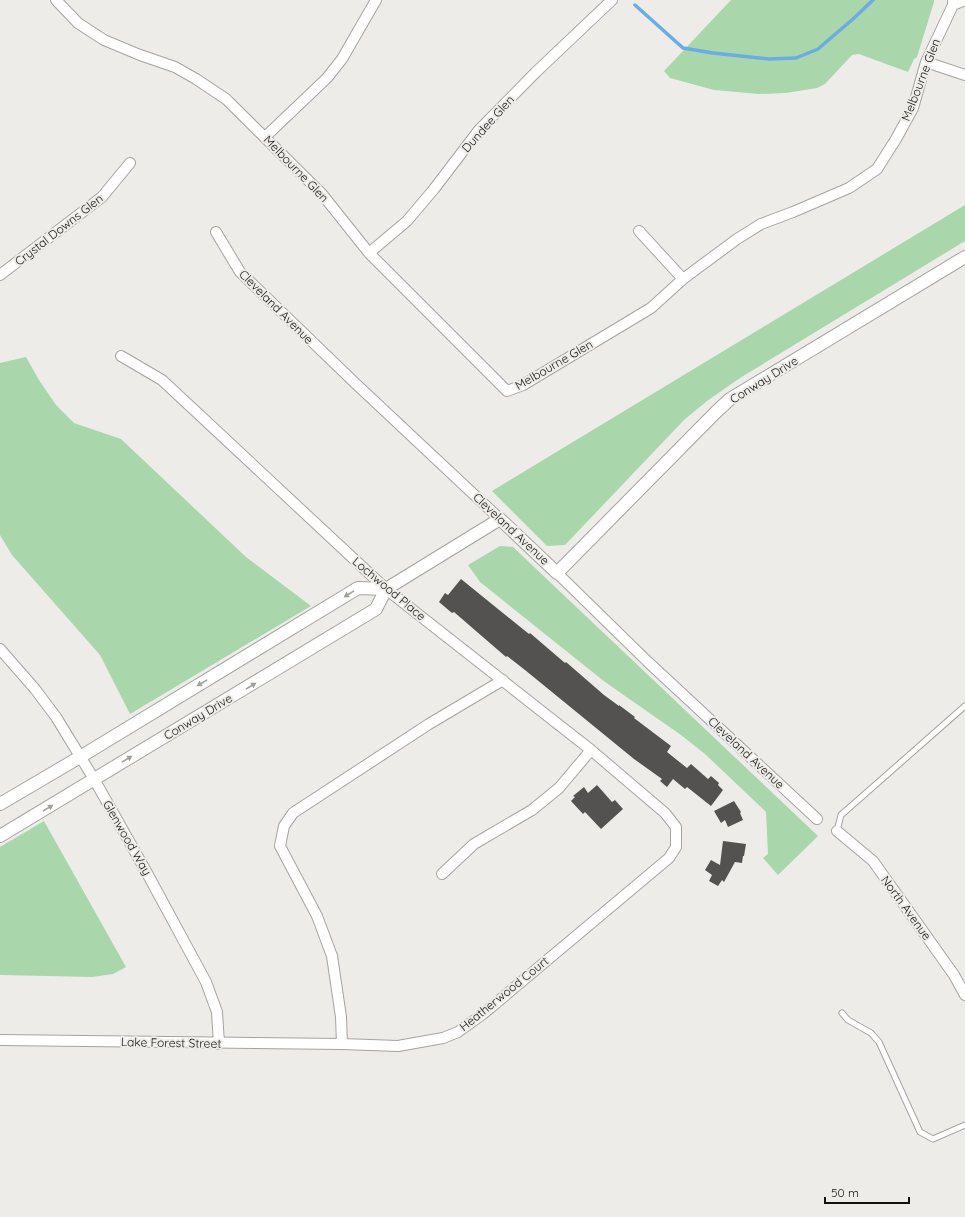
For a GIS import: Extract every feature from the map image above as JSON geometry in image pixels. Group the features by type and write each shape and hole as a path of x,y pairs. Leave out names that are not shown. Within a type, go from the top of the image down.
{"street":[{"name":"Melbourne Glen","path":"56,0 78,23 104,40 140,55 175,67 196,79 226,100 322,194 369,253 507,391 523,385 651,308 683,279 736,239 761,224 849,188 877,169 913,108 926,62 953,2 965,0"},
{"path":"265,137 327,78 342,59 376,0"},
{"name":"Dundee Glen","path":"369,253 407,221 434,189 479,130 536,72 612,0"},
{"path":"926,62 965,75"},
{"name":"Crystal Downs Glen","path":"0,276 102,198 130,163"},
{"path":"639,231 683,279"},
{"name":"Cleveland Avenue","path":"216,232 240,272 349,378 558,573 648,662 817,819"},
{"name":"Conway Drive","path":"558,573 730,399 965,257"},
{"name":"Lochwood Place","path":"121,356 162,380 386,590 591,750 665,813"},
{"path":"0,804 358,588 386,590 500,519"},
{"name":"Conway Drive","path":"0,836 376,610 386,590"},
{"name":"Glenwood Way","path":"0,649 40,695 56,717 94,779 147,873 206,982 217,1012 219,1044"},
{"path":"342,1044 341,1017 332,956 317,916 280,846 284,826 293,813 429,724 503,680"},
{"path":"442,874 474,844 532,810 559,788 591,750"},
{"name":"Heatherwood Court","path":"342,1044 398,1046 443,1038 458,1032 483,1014 669,858 676,847 676,827 665,813"},
{"name":"North Avenue","path":"837,831 873,861 965,994"},
{"name":"Lake Forest Street","path":"0,1040 219,1044 342,1044"}],"lane":[{"path":"837,831 841,815 965,706"},
{"path":"842,1013 848,1020 871,1033 879,1042 920,1132 933,1139 965,1125"}],"green space":[{"path":"731,0 934,0 934,2 917,57 914,59 908,72 859,54 852,55 825,84 817,88 786,93 759,94 714,90 670,78 664,71"},
{"path":"965,205 965,241 740,378 707,401 684,420 565,545 547,546 492,491"},
{"path":"26,357 56,405 74,423 121,439 246,557 311,606 130,714 100,655 12,555 0,535 0,363"},
{"path":"500,546 513,547 818,836 778,875 763,858 768,854 766,812 705,754 681,735 605,682 480,582 468,565"},
{"path":"44,821 126,967 113,974 92,977 0,975 0,847"}],"building":[{"path":"461,579 529,634 530,633 565,663 566,662 604,695 635,717 634,718 671,746 667,752 687,768 691,764 708,779 711,776 719,783 718,785 723,790 711,806 687,787 685,789 673,779 667,787 660,781 662,779 634,759 525,670 507,656 506,657 454,612 452,613 439,602 445,593 448,595"},
{"path":"597,785 612,802 615,800 623,809 601,829 585,812 583,814 571,801 575,797 573,796 584,787 588,793"},
{"path":"734,801 741,812 740,813 743,820 728,827 725,820 721,823 714,811"},
{"path":"723,841 746,844 742,863 735,862 724,882 722,880 718,886 709,881 712,875 705,870 711,860 720,865"}],"waterway":[{"path":"635,5 683,48 769,59 796,58 818,49 873,0"}]}
